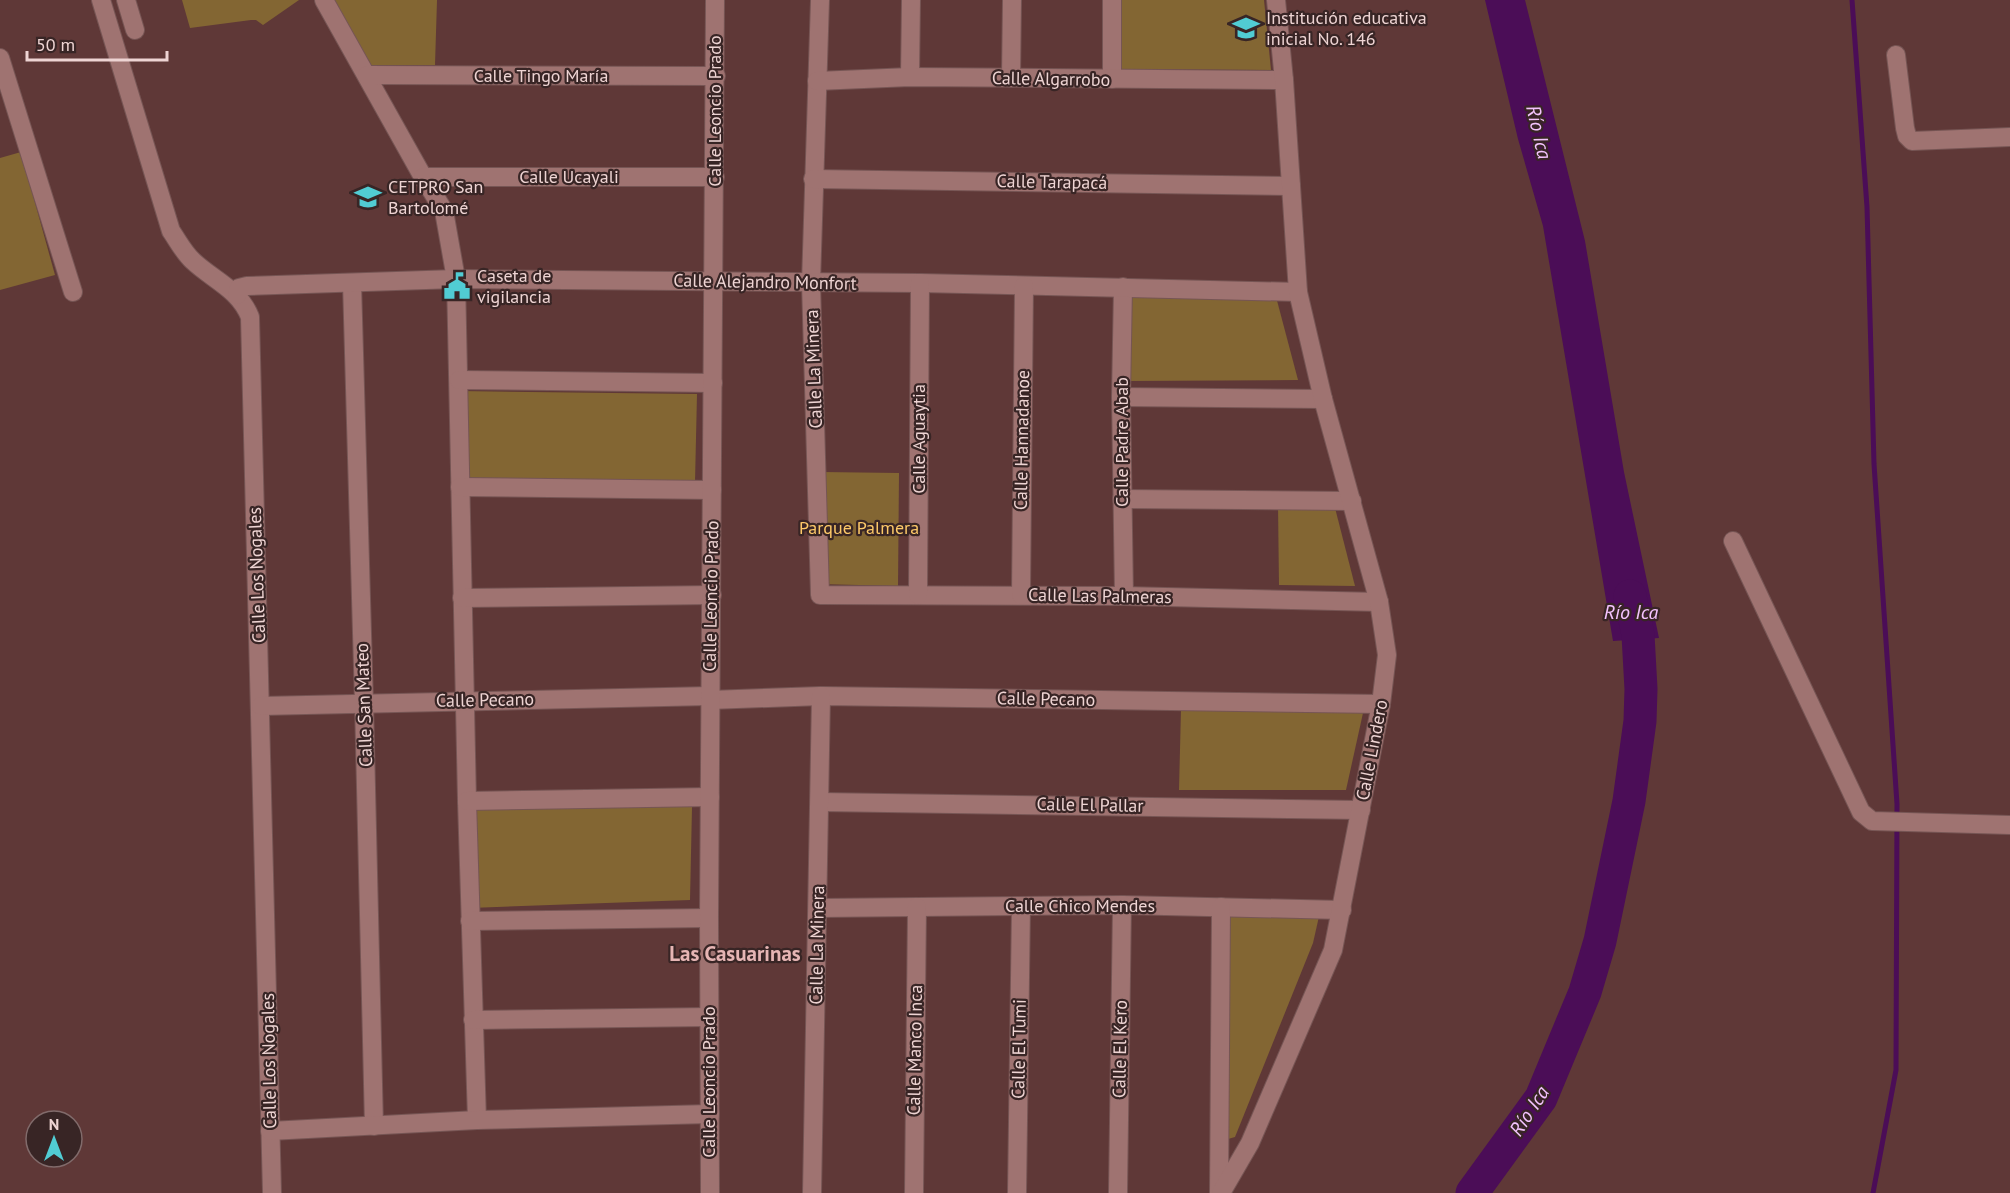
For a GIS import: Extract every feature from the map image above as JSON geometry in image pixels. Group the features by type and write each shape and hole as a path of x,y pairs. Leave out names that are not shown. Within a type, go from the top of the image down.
{"street":[{"name":"Calle Los Nogales","path":"101,0 171,231 193,261 237,295 246,306 250,317 272,1193"},
{"path":"126,0 135,30"},
{"path":"324,0 444,211 456,279 464,700 477,1120"},
{"name":"Calle Leoncio Prado","path":"710,1193 709,918 715,0"},
{"name":"Calle La Minera","path":"820,0 811,283 820,595"},
{"path":"910,77 911,0"},
{"path":"1011,78 1012,0"},
{"path":"1112,0 1112,79"},
{"name":"Calle Lindero","path":"1220,1193 1250,1143 1336,941 1381,704 1387,650 1379,602 1323,399 1298,292 1284,80 1276,0"},
{"path":"1896,55 1905,128 1907,136 1912,141 2010,137"},
{"path":"0,58 73,292"},
{"name":"Calle Tingo María","path":"367,75 716,76"},
{"name":"Calle Algarrobo","path":"817,81 910,77 1284,80"},
{"name":"Calle Ucayali","path":"423,177 715,177"},
{"name":"Calle Tarapacá","path":"813,178 1290,186"},
{"name":"Calle Alejandro Monfort","path":"237,295 239,288 247,286 456,279 921,283 1298,292"},
{"name":"Calle San Mateo","path":"352,283 374,1126"},
{"name":"Calle Aguaytia","path":"918,595 921,283"},
{"name":"Calle Hannadanoe","path":"1021,595 1024,286"},
{"name":"Calle Padre Abab","path":"1123,287 1124,596"},
{"path":"459,381 713,383"},
{"path":"1122,397 1323,399"},
{"path":"460,487 712,490"},
{"path":"1122,499 1352,501"},
{"path":"1733,541 1861,812 1872,821 2010,825"},
{"path":"462,598 712,595"},
{"name":"Calle Las Palmeras","path":"820,595 1124,596 1379,602"},
{"name":"Calle La Minera","path":"812,1193 821,696"},
{"name":"Calle Pecano","path":"261,706 464,700 821,696 1381,704"},
{"path":"467,801 710,797"},
{"name":"Calle El Pallar","path":"820,802 1360,810"},
{"name":"Calle Chico Mendes","path":"818,908 1122,905 1342,910"},
{"name":"Calle El Kero","path":"1118,1193 1122,905"},
{"name":"Calle El Tumi","path":"1017,1193 1021,906"},
{"name":"Calle Manco Inca","path":"914,1193 916,907"},
{"path":"1220,1193 1221,907"},
{"path":"470,921 709,918"},
{"path":"473,1020 709,1017"},
{"path":"270,1131 477,1120 710,1114"}],"green space":[{"path":"182,0 299,0 263,25 256,20 251,20 190,28"},
{"path":"334,0 437,0 435,65 371,65"},
{"path":"1122,0 1264,0 1271,70 1121,69"},
{"path":"21,152 55,275 0,290 0,158"},
{"path":"1127,293 1275,293 1298,380 1125,381"},
{"path":"458,391 697,394 695,482 462,479"},
{"name":"Parque Palmera","path":"821,472 899,473 898,586 819,584"},
{"path":"1278,504 1334,504 1355,586 1279,585"},
{"path":"1181,709 1363,713 1346,790 1179,790"},
{"path":"469,807 692,807 690,900 470,908"},
{"path":"1320,912 1313,943 1235,1137 1228,1139 1224,913"}],"water":[{"name":"Río Ica","path":"1485,0 1525,0 1585,241 1624,472 1659,638 1613,641 1543,226 1518,139"}],"waterway":[{"path":"1852,0 1867,207 1874,464 1897,804 1896,1070 1873,1193"},
{"name":"Río Ica","path":"1472,1193 1541,1098 1585,992 1600,941 1629,801 1640,721 1638,635 1630,596"}],"place":[{"name":"Institución educativa inicial No. 146","path":"1246,28"},
{"name":"CETPRO San Bartolomé","path":"368,197"},
{"name":"Caseta de vigilancia","path":"457,286"}],"district":[{"name":"Las Casuarinas","path":"735,954"}]}
